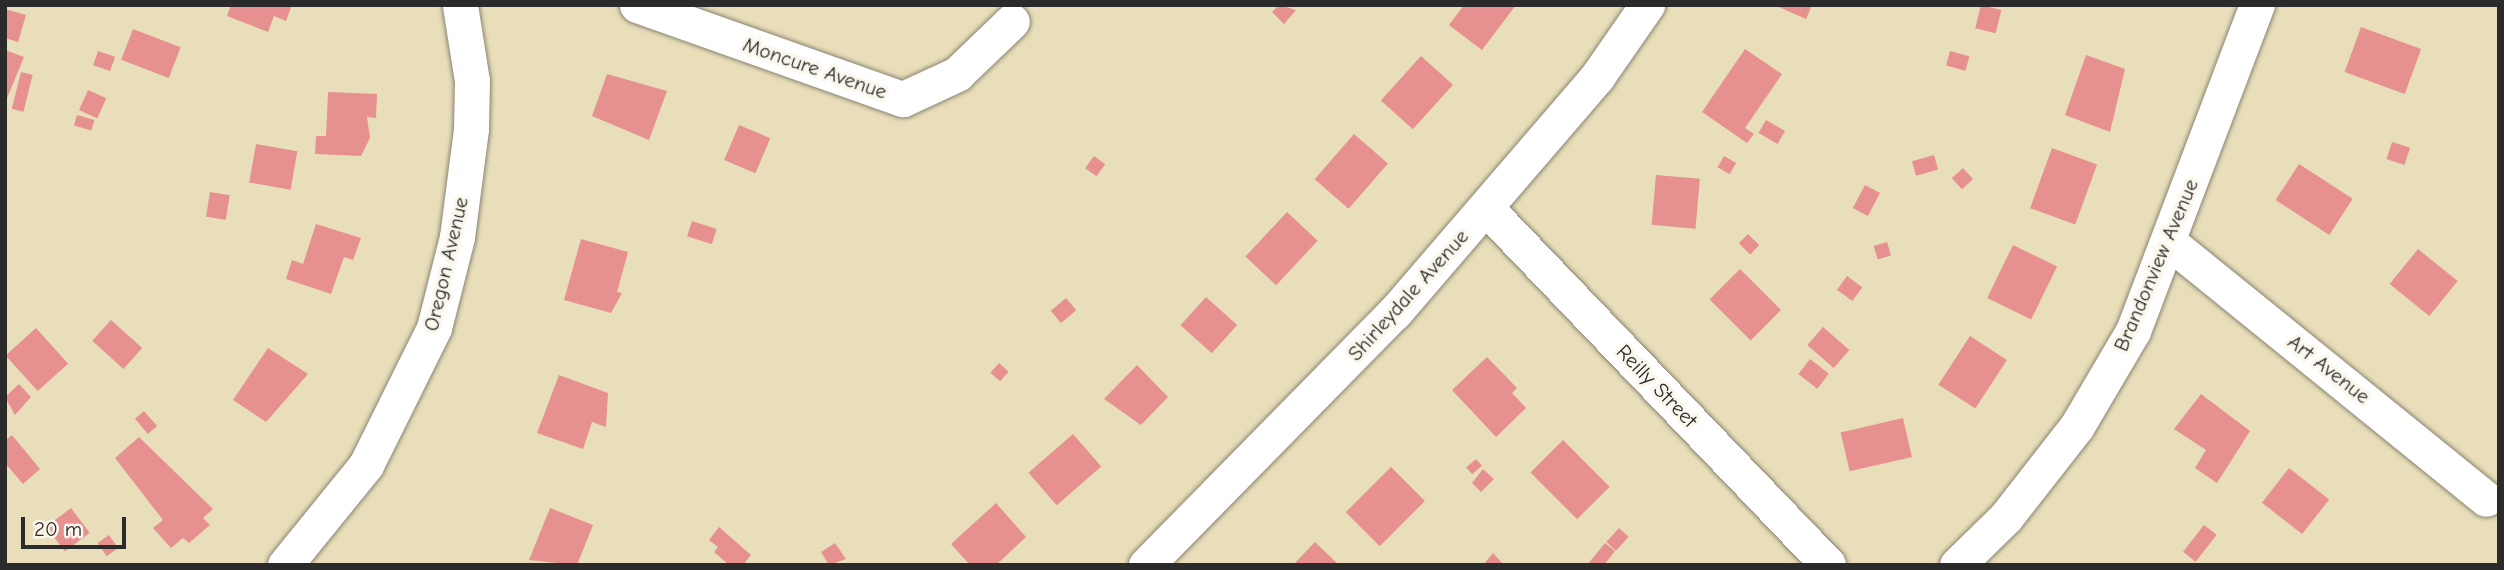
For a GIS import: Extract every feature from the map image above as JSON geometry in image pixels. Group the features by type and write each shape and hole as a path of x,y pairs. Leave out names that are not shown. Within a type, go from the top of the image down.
{"street":[{"name":"Oregon Avenue","path":"285,565 366,465 434,328 457,237 471,129 472,81 460,5"},
{"name":"Moncure Avenue","path":"637,5 903,99 957,74 1012,21"},
{"name":"Shirleydale Avenue","path":"1146,565 1385,322 1597,77 1647,5"},
{"name":"Brandonview Avenue","path":"1957,565 2006,517 2077,426 2133,331 2257,5"},
{"name":"Reilly Street","path":"1486,208 1828,565"},
{"name":"Art Avenue","path":"2169,242 2486,499"}],"building":[{"path":"231,5 292,5 286,21 274,16 268,32 227,16"},
{"path":"1279,5 1296,10 1284,24 1272,12"},
{"path":"1464,5 1516,5 1482,50 1449,25"},
{"path":"1774,5 1812,5 1806,19"},
{"path":"1981,5 2001,10 1996,33 1975,28"},
{"path":"5,9 26,15 18,42 5,38"},
{"path":"2361,27 2421,49 2405,94 2345,72"},
{"path":"133,29 181,47 169,78 121,60"},
{"path":"1745,49 1782,74 1745,128 1754,134 1747,143 1702,112"},
{"path":"5,50 24,57 5,103"},
{"path":"98,51 115,57 110,71 93,65"},
{"path":"1950,51 1969,56 1965,71 1946,65"},
{"path":"2086,55 2125,69 2110,132 2065,115"},
{"path":"1421,56 1453,85 1413,129 1381,101"},
{"path":"21,72 33,75 23,112 12,109"},
{"path":"607,74 667,91 649,140 592,116"},
{"path":"88,90 106,98 97,118 79,110"},
{"path":"328,92 377,94 376,118 367,117 370,138 361,156 315,154 316,136 326,136"},
{"path":"77,115 94,120 91,131 74,126"},
{"path":"1766,120 1785,131 1778,144 1758,133"},
{"path":"739,125 770,138 755,173 724,160"},
{"path":"1354,134 1388,164 1349,209 1315,179"},
{"path":"2392,142 2410,148 2405,165 2386,159"},
{"path":"256,144 297,151 291,190 249,182"},
{"path":"2052,148 2097,164 2075,225 2030,208"},
{"path":"1934,155 1938,169 1916,176 1912,161"},
{"path":"1094,156 1105,164 1097,176 1085,168"},
{"path":"1724,156 1736,163 1730,174 1718,167"},
{"path":"2299,164 2353,199 2329,235 2276,200"},
{"path":"1963,168 1973,179 1962,189 1952,178"},
{"path":"1656,175 1700,179 1695,229 1652,225"},
{"path":"1865,185 1880,193 1868,216 1853,208"},
{"path":"210,192 230,195 226,220 206,217"},
{"path":"1287,212 1318,241 1276,285 1245,257"},
{"path":"692,221 717,229 712,244 687,236"},
{"path":"316,224 361,238 353,260 344,257 331,294 286,279 292,260 303,264"},
{"path":"1748,234 1759,245 1750,255 1739,243"},
{"path":"581,239 628,252 617,292 622,293 611,313 564,300"},
{"path":"1887,242 1891,255 1878,259 1874,246"},
{"path":"2013,245 2057,266 2031,320 1987,298"},
{"path":"2418,249 2458,281 2429,316 2390,284"},
{"path":"1740,269 1781,310 1751,340 1710,299"},
{"path":"1847,276 1862,287 1852,301 1837,290"},
{"path":"1206,297 1237,325 1212,353 1181,325"},
{"path":"1066,298 1076,310 1061,323 1051,311"},
{"path":"111,320 142,348 123,369 92,341"},
{"path":"1823,327 1849,350 1834,368 1807,345"},
{"path":"36,328 68,364 38,391 6,355"},
{"path":"1970,336 2007,360 1975,409 1938,385"},
{"path":"268,348 308,374 266,422 233,400"},
{"path":"1487,357 1517,388 1512,393 1526,408 1496,437 1452,390"},
{"path":"1810,359 1829,374 1817,389 1798,374"},
{"path":"999,363 1009,372 1000,381 990,373"},
{"path":"1137,365 1168,397 1141,425 1104,399"},
{"path":"559,375 608,393 606,427 592,422 583,449 537,433"},
{"path":"19,384 31,397 15,415 5,397"},
{"path":"2201,394 2250,431 2217,483 2195,468 2206,450 2174,429"},
{"path":"144,411 157,426 148,434 135,419"},
{"path":"1903,418 1912,457 1850,471 1841,432"},
{"path":"1073,434 1101,466 1057,505 1028,473"},
{"path":"12,435 40,469 23,484 5,463 5,441"},
{"path":"139,437 213,509 203,518 210,525 189,543 183,538 171,548 153,528 163,520 115,458"},
{"path":"1563,440 1610,487 1577,519 1530,473"},
{"path":"1476,459 1482,466 1472,474 1466,468"},
{"path":"1391,467 1425,501 1380,546 1346,512"},
{"path":"2289,468 2329,499 2302,534 2262,503"},
{"path":"1483,469 1494,479 1481,492 1472,483"},
{"path":"996,503 1026,537 996,565 970,565 951,544"},
{"path":"71,508 90,533 65,551 46,527"},
{"path":"550,508 593,525 577,565 529,560"},
{"path":"2204,525 2217,535 2196,562 2183,552"},
{"path":"719,527 751,555 743,565 729,565 714,552 718,547 709,540"},
{"path":"1619,528 1629,537 1616,551 1606,542"},
{"path":"109,535 118,548 107,556 98,543"},
{"path":"1315,542 1339,565 1293,565"},
{"path":"835,543 846,559 829,565 821,552"},
{"path":"1605,543 1615,551 1604,565 1587,565"},
{"path":"1493,553 1504,565 1483,565"}]}
